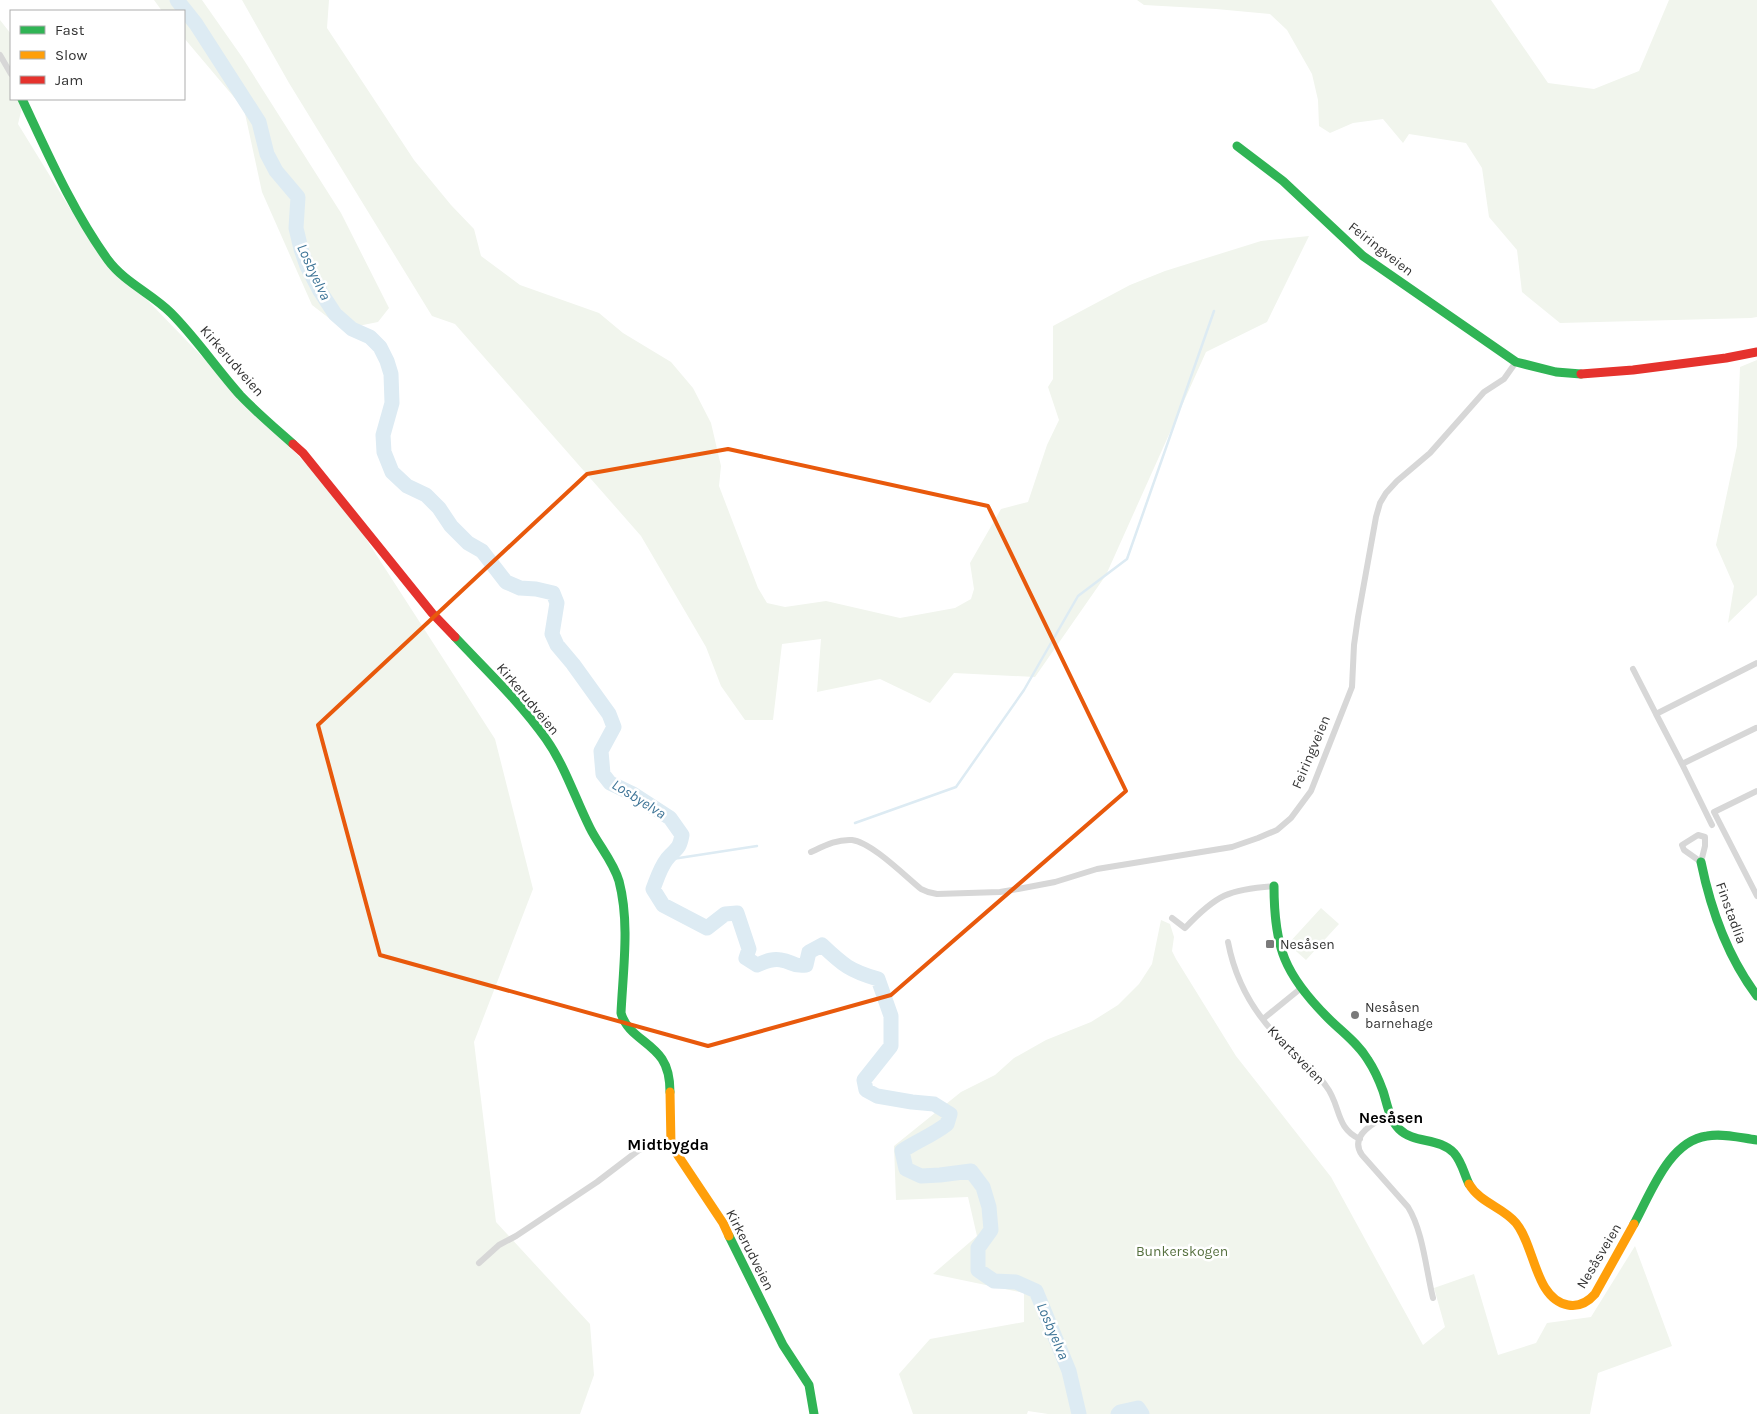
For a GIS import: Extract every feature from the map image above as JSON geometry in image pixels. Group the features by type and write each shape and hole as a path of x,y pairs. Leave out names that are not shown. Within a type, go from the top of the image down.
{"street":[{"path":"0,55 10,72"},
{"name":"Kirkerudveien","path":"22,100 52,162 92,237 109,262 123,276 152,296 172,314 241,396 303,452 432,614 519,705 547,740 573,788 590,828 614,867 619,881 625,916 621,1013 629,1029 656,1052 666,1068 670,1084 671,1145 723,1223 783,1345 809,1385 814,1414"},
{"name":"Feiringveien","path":"1238,146 1296,193 1363,256 1516,362 1542,371 1588,375 1725,358 1757,352"},
{"name":"Feiringveien","path":"811,852 838,841 852,840 870,847 921,889 928,892 937,894 1000,892 1055,882 1097,869 1232,847 1277,830 1291,818 1311,791 1352,687 1354,645 1358,618 1380,502 1397,481 1430,453 1484,392 1504,379 1516,362"},
{"path":"1656,714 1757,663"},
{"path":"1632,669 1712,825"},
{"path":"1682,764 1756,728"},
{"path":"1757,791 1714,812 1757,896"},
{"path":"1701,862 1684,850 1682,845 1698,835 1705,837 1716,817"},
{"name":"Finstadlia","path":"1705,837 1701,862 1706,892 1720,931 1732,956 1757,996"},
{"path":"1172,918 1185,928 1202,909 1213,901 1236,891 1274,886"},
{"name":"Nesåsveien","path":"1274,886 1274,916 1278,946 1286,966 1300,989 1367,1058 1380,1084 1396,1125 1407,1135 1440,1144 1453,1152 1460,1162 1474,1192 1516,1224 1547,1292 1554,1300 1567,1305 1583,1303 1595,1292 1669,1160 1681,1146 1690,1140 1708,1135 1757,1140"},
{"name":"Kvartsveien","path":"1228,942 1234,970 1247,997 1277,1036 1322,1080 1334,1098 1342,1124 1349,1133 1360,1138"},
{"name":"Kvartsveien","path":"1263,1019 1300,989"},
{"path":"1391,1115 1366,1128 1360,1138 1358,1149 1408,1207 1415,1219 1433,1298"},
{"path":"479,1262 499,1245 516,1236 597,1182 639,1150 656,1144 671,1145"}],"highlighted area":[{"path":"728,449 988,506 1126,791 891,995 708,1046 380,955 318,725 587,474"}],"green space":[{"path":"154,0 202,0 242,57 341,213 389,308 378,322 343,329 312,305 262,192 244,109 185,39 185,10 161,10"},
{"path":"242,0 329,0 327,28 414,160 451,205 474,229 481,256 520,285 599,313 623,333 671,362 693,388 711,423 721,466 719,486 758,588 767,603 785,607 826,601 900,618 955,608 971,599 974,589 970,563 1001,509 1028,502 1047,445 1059,420 1048,387 1053,379 1053,326 1130,285 1165,271 1261,241 1309,236 1267,322 1206,352 1106,575 1035,677 954,673 930,703 880,679 817,692 821,639 782,644 773,720 745,720 721,686 706,647 641,536 455,324 432,316 289,83"},
{"path":"1137,0 1491,0 1548,83 1594,89 1639,71 1669,0 1757,0 1757,317 1560,323 1522,292 1517,250 1489,217 1482,168 1466,143 1409,134 1403,143 1383,119 1353,123 1330,133 1319,126 1318,100 1312,74 1287,30 1270,14 1144,5"},
{"path":"0,20 10,33 10,100 24,100 18,124 90,241 341,500 495,739 533,889 474,1042 496,1222 590,1324 594,1375 580,1414 0,1414"},
{"path":"1757,360 1757,595 1728,623 1734,586 1716,545 1737,446 1740,367"},
{"path":"1321,908 1339,924 1306,960 1288,944"},
{"name":"Bunkerskogen","path":"1161,920 1170,924 1174,937 1172,951 1176,959 1236,1056 1331,1177 1423,1345 1445,1327 1434,1288 1474,1274 1498,1355 1536,1343 1547,1323 1591,1317 1635,1246 1672,1346 1598,1373 1590,1414 1048,1414 1028,1411 1027,1414 913,1414 899,1374 930,1339 1024,1322 1024,1293 933,1274 977,1236 968,1197 896,1200 894,1146 961,1092 995,1075 1014,1058 1046,1040 1091,1022 1118,1005 1139,984 1152,964"}],"waterway":[{"name":"Losbyelva","path":"177,0 185,10"},
{"name":"Losbyelva","path":"185,10 196,24 259,122 267,154 276,171 298,197 296,228 307,266 320,291 335,314 352,329 370,337 380,347 387,361 391,374 392,403 383,435 384,452 392,472 407,486 426,495 439,508 451,526 468,543 482,551 506,582 520,588 553,593 557,603 552,634 557,645 609,714 614,727 601,751 603,774 610,783 633,794 670,818 682,835 678,847 662,866 653,889 663,905 707,928 725,914 737,913 749,949 746,958 757,965 775,960 806,965 809,952 822,945 847,966 878,979 891,1016 891,1046 864,1080 866,1090 877,1096 934,1104 950,1114 947,1124 902,1151 906,1169 921,1176 971,1171 983,1187 989,1207 991,1230 978,1248 978,1270 994,1281 1016,1282 1036,1291 1069,1371 1079,1414"},
{"path":"855,823 956,787 1024,690 1078,596 1127,559 1214,311"},
{"path":"666,860 757,846"},
{"name":"Losbyelva","path":"1118,1414 1138,1408 1142,1414"}],"traffic: fast":[{"path":"22,100 72,202 108,260 122,275 171,313 240,395 293,444"},
{"path":"1237,146 1283,181 1363,256 1516,362 1556,372 1581,374"},
{"path":"455,637 514,699 553,749 590,828 613,867 619,881 625,930 621,1013 628,1027 662,1059 668,1075 670,1092"},
{"path":"1701,862 1715,915 1729,949 1746,981 1757,996"},
{"path":"1274,886 1276,927 1280,944 1292,974 1301,988 1313,1003 1364,1054 1378,1079 1391,1116 1399,1129 1412,1137 1434,1142 1448,1148 1459,1160 1469,1184"},
{"path":"1634,1224 1663,1170 1682,1148 1694,1140 1713,1135 1757,1140"},
{"path":"729,1236 783,1345 809,1385 814,1414"}],"traffic: slow":[{"path":"670,1092 671,1145 723,1223 729,1236"},
{"path":"1469,1184 1479,1196 1505,1213 1516,1223 1528,1245 1542,1282 1557,1301 1568,1305 1583,1303 1595,1294 1634,1224"}],"traffic: jam":[{"path":"1581,374 1633,370 1757,352"},
{"path":"293,444 303,453 432,613 455,637"}],"place":[{"name":"Nesåsen","path":"1270,944"},
{"name":"Nesåsen barnehage","path":"1355,1015"}],"district":[{"name":"Nesåsen","path":"1391,1117"},
{"name":"Midtbygda","path":"668,1144"}]}
